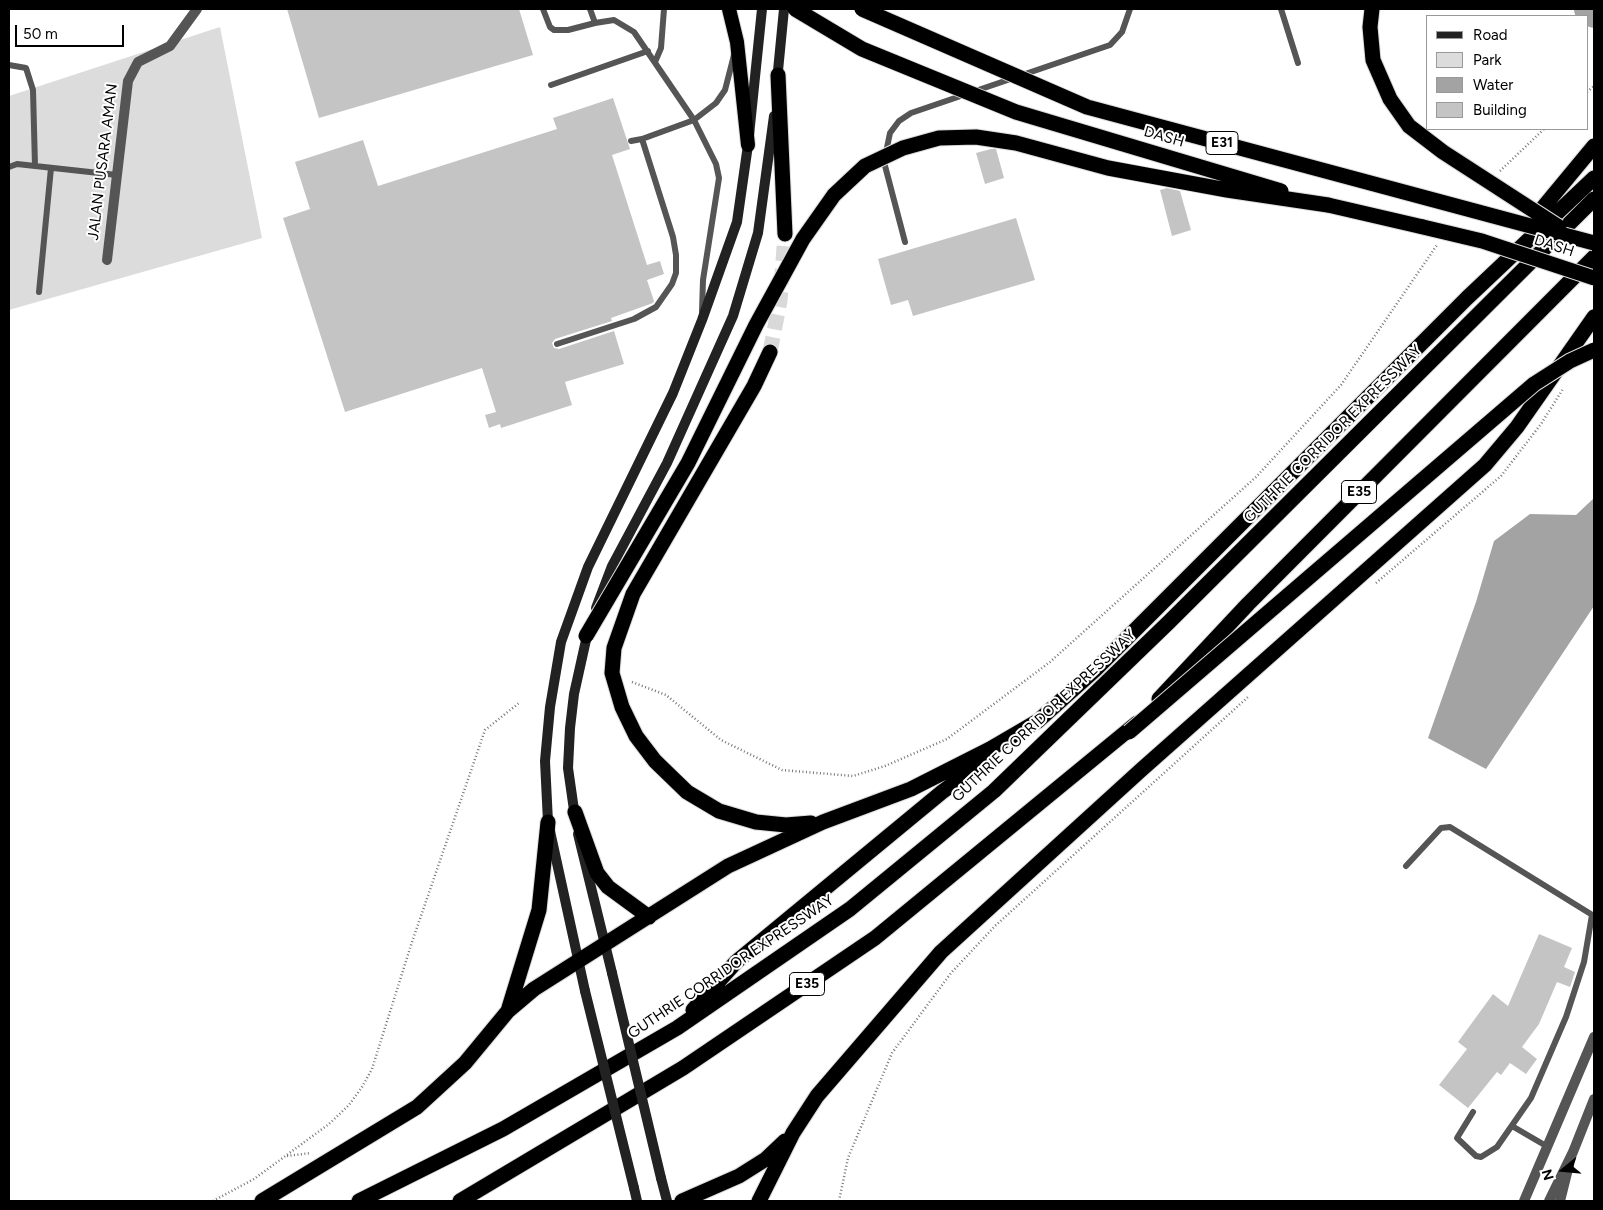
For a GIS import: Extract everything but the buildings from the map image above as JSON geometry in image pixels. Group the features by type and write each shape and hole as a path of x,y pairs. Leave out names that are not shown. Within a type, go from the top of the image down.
{"highway":[{"path":"730,9 737,42 748,145"},
{"name":"DASH","path":"795,9 862,49 1016,112 1328,205 1482,241 1594,278"},
{"name":"DASH","path":"862,9 1087,107 1572,235 1594,243"},
{"path":"1372,9 1370,27 1373,60 1390,99 1409,126 1442,152 1572,235"},
{"path":"778,75 785,234"},
{"path":"586,636 688,463 756,325 803,239 834,195 865,166 903,148 940,138 976,137 1016,143 1108,168 1227,190 1328,205"},
{"path":"1467,298 1594,146"},
{"path":"677,1028 736,962 942,792 1038,721 1096,670 1467,298 1594,178"},
{"name":"GUTHRIE CORRIDOR EXPRESSWAY","path":"359,1201 503,1129 677,1028 850,909 994,791 1176,615 1594,199"},
{"name":"E35","path":"460,1201 683,1068 875,938 1129,732 1248,604 1594,257"},
{"path":"759,1201 793,1133 817,1096 941,952 1141,770 1485,465 1517,427 1594,317"},
{"path":"1129,732 1534,384 1570,361 1594,350"},
{"path":"770,352 754,386 633,594 614,648 612,673 622,707 636,736 655,761 687,792 719,811 756,822 786,825 823,822"},
{"path":"262,1201 417,1107 466,1063 508,1011 534,989 728,866 823,822 911,789 990,749 1038,721"},
{"path":"574,812 597,873 608,887 649,917"},
{"path":"508,1011 539,910 548,822"},
{"path":"682,1201 739,1176 766,1159 793,1133"}],"main road":[{"path":"637,1201 585,991 548,822 545,761 550,707 561,642 588,568 673,392 702,320 737,222 748,145 762,9"},
{"path":"667,1201 580,848 568,768 570,728 574,694 586,636 612,566 668,463 733,316 758,233 772,141 784,9"}],"street":[{"name":"JALAN PUSARA AMAN","path":"107,260 128,82 138,62 170,46 197,9"},
{"path":"1524,1201 1593,1041"},
{"path":"1549,1201 1573,1152 1594,1099"},
{"path":"1560,1201 1573,1152"}],"lane":[{"path":"543,9 550,27 554,30 568,30 614,20 626,25 634,32 648,51 694,120 716,164 719,178 703,280 702,320"},
{"path":"590,9 595,23"},
{"path":"655,62 661,48 664,9"},
{"path":"905,242 884,162 890,133 899,121 911,113 1110,45 1122,32 1130,9"},
{"path":"1281,9 1298,63"},
{"path":"631,140 642,139 694,120 716,103 725,90 737,42"},
{"path":"551,85 648,51"},
{"path":"9,65 26,68 33,90 36,166"},
{"path":"557,344 634,319 656,307 672,284 676,273 673,237 642,139"},
{"path":"9,167 17,164 117,175"},
{"path":"39,292 51,168"},
{"path":"1406,866 1441,828 1450,827 1593,915 1584,962 1566,1017 1531,1098 1497,1147 1490,1154 1481,1157 1476,1156 1457,1138 1473,1112"},
{"path":"1512,1126 1548,1147"}],"path":[{"path":"1494,176 1543,130"},
{"path":"632,682 666,695 721,740 782,770 853,776 885,766 947,739 1050,662 1256,477 1341,385 1438,243"},
{"path":"839,1201 848,1158 892,1053 950,973 995,926 1251,694"},
{"path":"213,1201 254,1179 329,1124 349,1105 362,1087 372,1069 412,942 485,730 519,703"}],"green space":[{"path":"220,27 262,238 9,310 9,96"}],"water":[{"path":"1594,498 1594,606 1486,769 1428,738 1476,602 1494,541 1530,514 1576,515"}],"waterway":[{"path":"1587,9 1594,15"}],"tunnel":[{"path":"770,352 780,301 785,234"}]}
